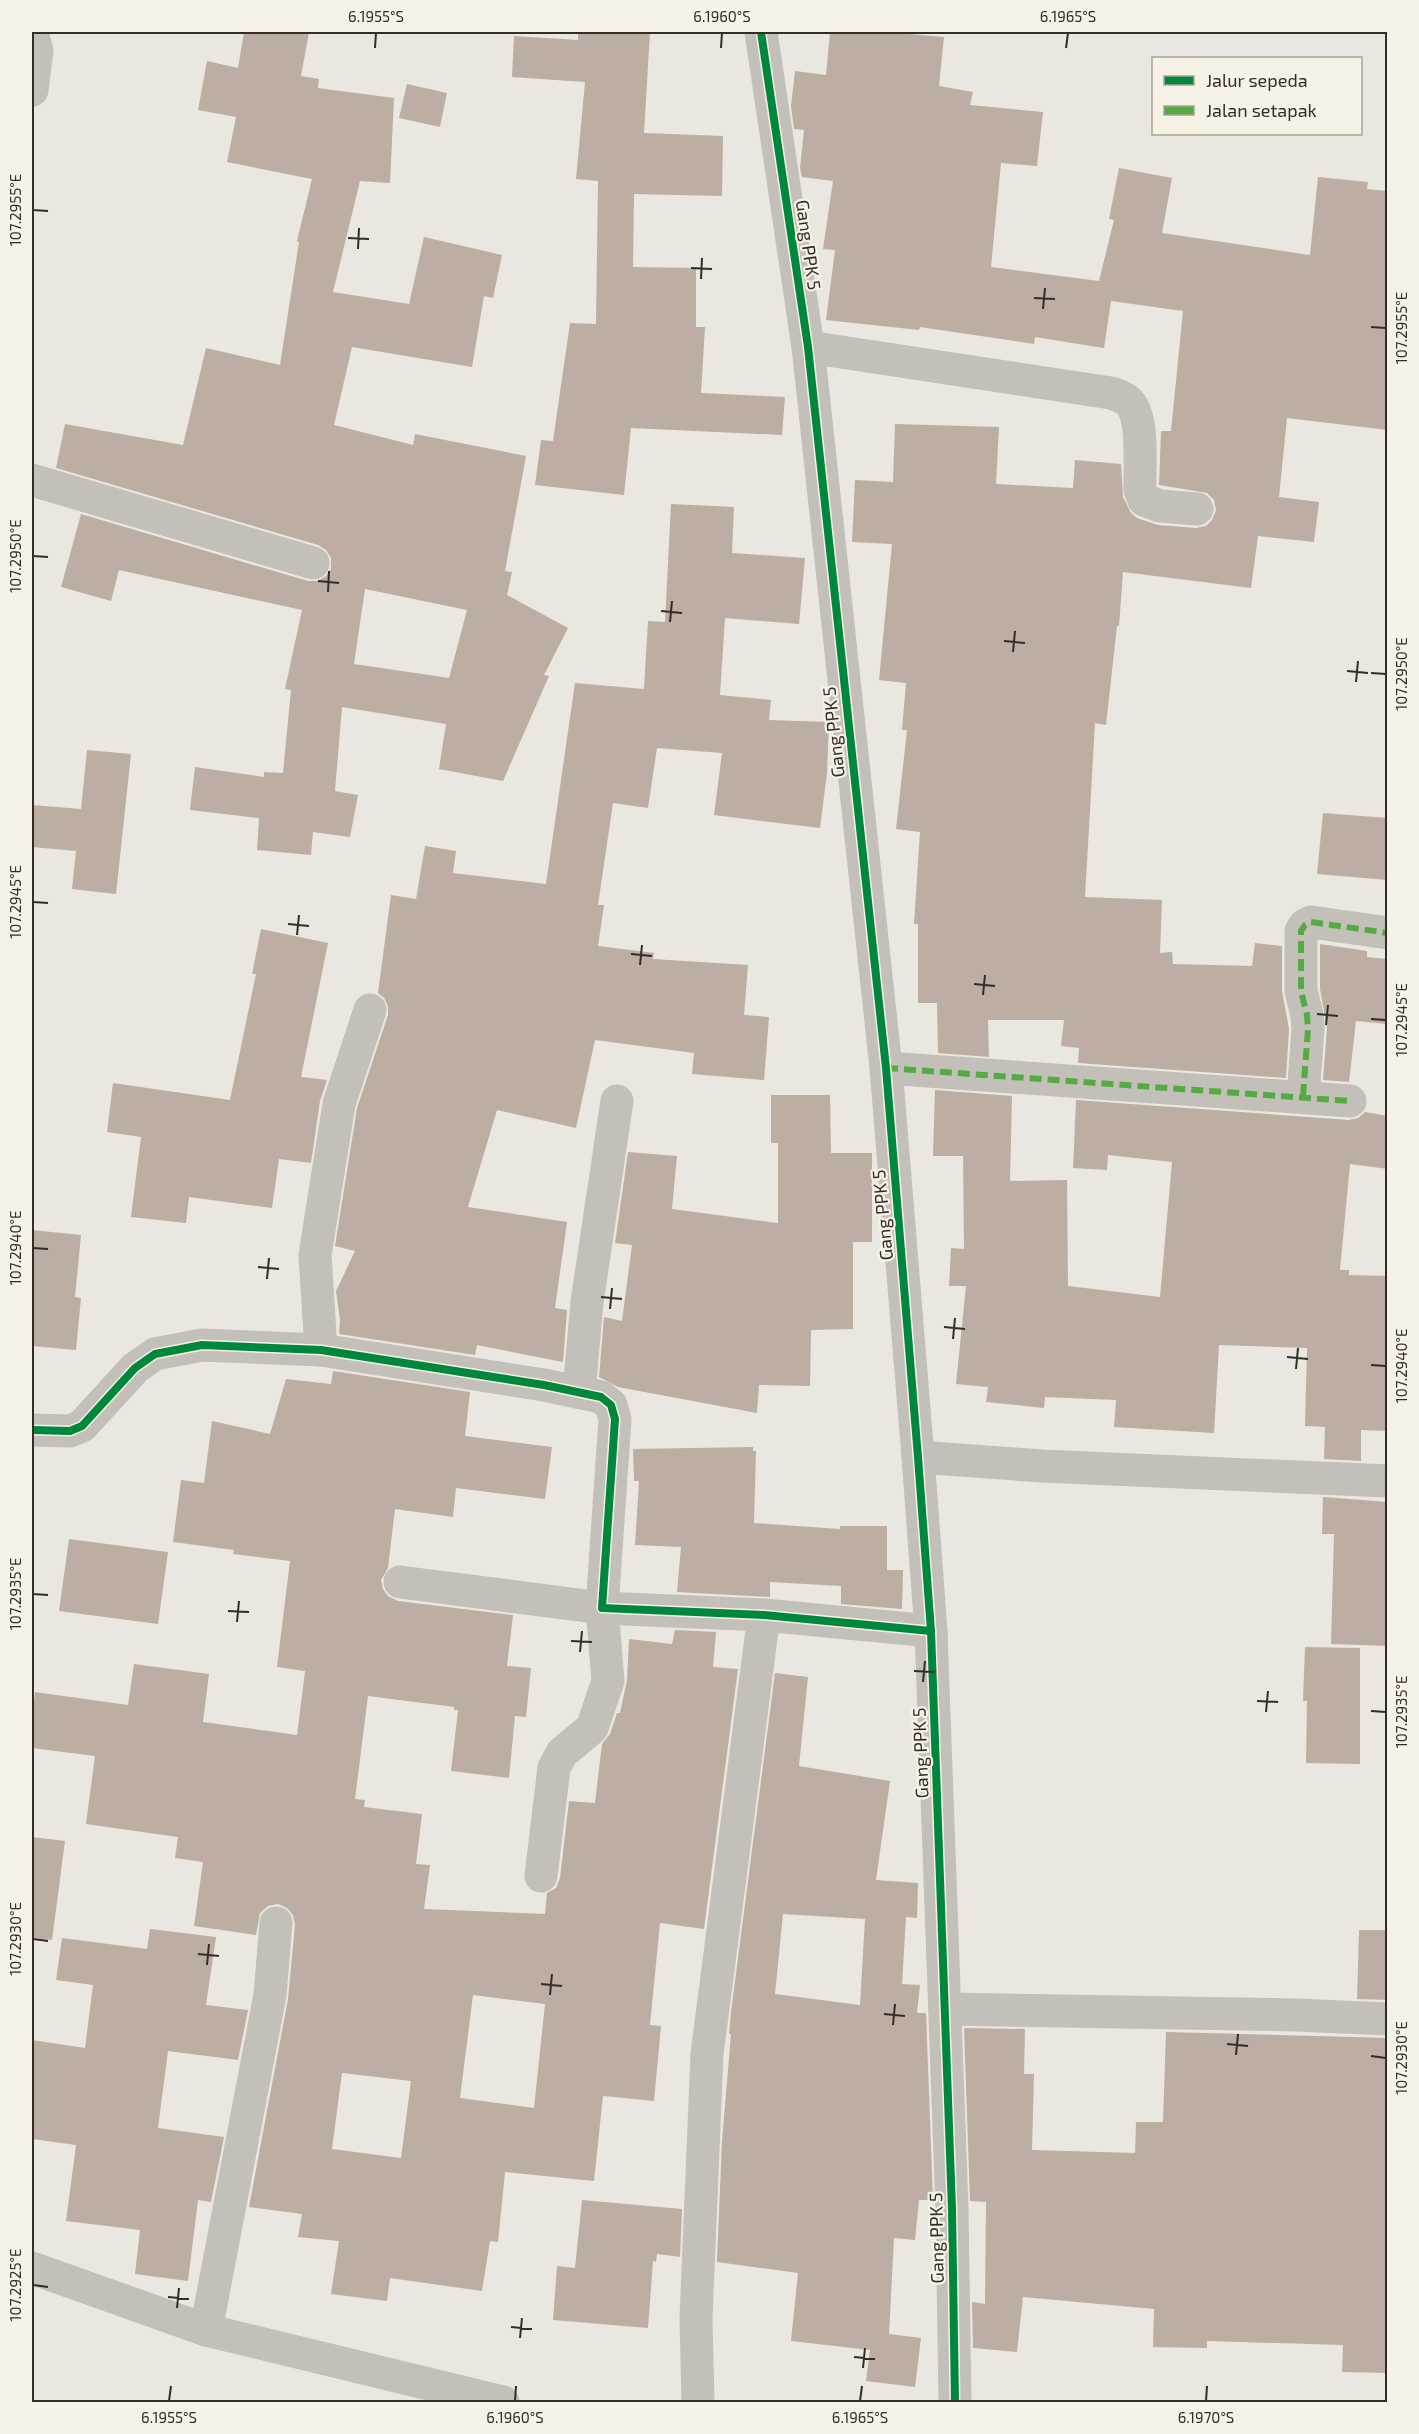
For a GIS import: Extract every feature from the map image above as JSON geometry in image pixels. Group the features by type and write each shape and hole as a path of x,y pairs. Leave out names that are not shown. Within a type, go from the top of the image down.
{"street":[{"path":"32,32 37,51 32,90"},
{"name":"Gang PPK 5","path":"762,32 808,347 886,1068 918,1456 931,1631 956,2403"},
{"path":"808,347 1111,393 1122,397 1129,402 1138,420 1140,489 1144,500 1160,506 1197,509"},
{"path":"32,480 314,563"},
{"path":"1303,1096 1308,1029 1301,991 1301,931 1305,924 1311,922 1388,933"},
{"path":"321,1350 315,1255 339,1104 370,1010"},
{"path":"886,1068 1350,1101"},
{"path":"579,1392 587,1302 617,1101"},
{"path":"32,1430 76,1431 135,1368 155,1354 202,1346 321,1350 579,1392 601,1397 611,1405 615,1419 602,1608 608,1680 592,1728 562,1753 554,1768 541,1876"},
{"path":"918,1456 1042,1466 1388,1481"},
{"path":"400,1582 602,1608 764,1615 931,1631"},
{"path":"698,2403 696,2318 707,2054 764,1615"},
{"path":"206,2330 270,1995 276,1923"},
{"path":"945,2009 1284,2014 1388,2019"},
{"path":"32,2268 206,2330 503,2403"}],"building":[{"path":"244,32 309,32 301,76 319,79 318,88 394,98 390,183 360,181 333,292 409,304 424,237 502,255 493,298 484,296 472,367 352,347 334,425 413,445 415,434 526,456 505,571 512,572 507,595 568,628 544,675 549,676 503,781 439,769 446,724 342,707 335,791 358,795 350,837 313,832 311,855 257,850 259,818 190,810 195,767 264,777 264,772 283,773 291,690 285,689 302,610 119,570 111,601 61,587 81,514 308,581 318,581 331,569 331,558 326,550 318,545 56,468 65,424 183,445 206,348 280,365 299,242 297,241 312,179 227,162 236,117 198,110 207,61 238,68","holes":["365,589 467,610 449,678 354,664"]},
{"path":"578,32 650,32 644,133 723,136 722,196 634,194 633,267 696,268 696,327 705,327 701,393 785,397 782,435 631,428 624,495 535,485 541,440 553,441 570,323 596,324 598,181 576,179 585,82 512,77 514,36 578,40"},
{"path":"830,32 887,32 944,37 939,86 973,92 970,105 1043,112 1037,166 1001,163 991,267 1099,281 1114,220 1109,219 1119,168 1172,178 1162,233 1310,255 1318,177 1368,182 1367,189 1388,191 1388,430 1287,418 1279,497 1319,502 1314,542 1258,536 1251,588 1123,572 1119,626 1117,626 1106,725 1095,723 1085,897 1162,900 1160,953 1172,952 1173,964 1252,966 1255,943 1282,946 1282,991 1289,1029 1286,1078 1078,1063 1079,1048 1061,1046 1064,1020 988,1020 989,1057 938,1053 937,1003 918,1003 918,924 914,924 920,832 896,829 907,730 902,730 906,683 879,680 892,544 852,542 855,480 893,482 895,424 999,427 996,484 1073,488 1075,460 1121,464 1123,497 1131,513 1137,518 1158,525 1196,528 1206,526 1212,520 1216,510 1214,500 1207,493 1159,485 1161,431 1171,431 1183,311 1111,301 1104,348 1035,337 1034,344 920,327 919,330 826,320 835,250 823,249 833,181 802,177 800,168 804,130 794,129 791,106 795,71 826,75"},
{"path":"407,84 447,93 440,127 399,118"},
{"path":"671,504 734,507 732,553 805,558 799,624 725,618 720,695 771,700 769,720 829,722 827,773 820,828 714,815 722,753 657,748 648,808 613,803 598,905 604,905 598,946 654,953 653,959 748,965 744,1015 769,1017 764,1080 692,1074 694,1053 595,1040 576,1128 497,1110 468,1207 567,1222 555,1308 567,1310 563,1362 477,1345 475,1355 339,1334 340,1320 336,1291 355,1251 335,1246 357,1108 388,1015 388,1006 378,993 391,895 416,899 425,846 456,851 453,873 546,884 575,683 644,689 648,621 665,622"},
{"path":"87,750 131,754 116,894 72,889 76,851 32,847 32,805 81,809"},
{"path":"1323,813 1388,818 1388,880 1317,874"},
{"path":"261,929 328,943 301,1077 327,1080 320,1101 311,1163 279,1159 272,1208 189,1197 186,1223 131,1217 141,1137 107,1132 113,1083 230,1100 256,974 252,974"},
{"path":"1320,944 1367,951 1367,957 1388,959 1388,1024 1356,1021 1349,1082 1323,1080 1327,1028 1320,989"},
{"path":"935,1090 1012,1096 1010,1181 1067,1180 1068,1286 1160,1297 1172,1162 1108,1155 1107,1170 1073,1168 1076,1100 1349,1120 1358,1118 1365,1112 1388,1116 1388,1169 1350,1164 1340,1270 1349,1270 1349,1275 1388,1276 1388,1431 1361,1430 1361,1461 1324,1459 1325,1427 1305,1426 1307,1348 1219,1345 1214,1433 1114,1427 1116,1400 1045,1397 1044,1408 986,1402 988,1387 956,1384 966,1286 949,1286 951,1248 964,1249 963,1156 933,1156"},
{"path":"771,1095 830,1095 831,1153 872,1153 872,1242 853,1242 853,1329 811,1330 810,1386 759,1385 757,1413 618,1387 599,1377 604,1317 622,1321 632,1245 615,1243 628,1152 677,1156 672,1209 778,1223 778,1143 771,1143"},
{"path":"32,1230 81,1235 75,1297 81,1298 76,1350 32,1346"},
{"path":"333,1371 470,1392 465,1436 552,1447 545,1499 456,1488 453,1517 395,1509 388,1568 381,1580 388,1596 398,1601 513,1615 507,1666 531,1668 526,1717 515,1716 509,1778 451,1771 458,1710 454,1710 454,1707 368,1696 355,1799 365,1800 364,1807 422,1814 416,1864 430,1865 424,1909 545,1914 547,1893 556,1888 560,1878 569,1801 595,1803 602,1744 610,1734 617,1713 620,1713 627,1680 629,1639 672,1644 675,1630 716,1632 713,1667 738,1669 704,1929 660,1923 650,2025 661,2026 654,2101 603,2096 594,2181 505,2172 498,2242 490,2241 482,2291 390,2278 387,2301 331,2294 339,2241 298,2237 302,2214 249,2207 288,1999 295,1925 293,1915 287,1908 278,1904 268,1906 260,1913 256,1935 194,1926 203,1862 175,1858 178,1837 86,1824 95,1756 32,1748 35,1692 128,1705 134,1664 209,1674 203,1722 297,1735 305,1671 277,1667 290,1561 233,1554 234,1550 173,1542 181,1480 204,1483 212,1421 270,1434 286,1379 331,1384","holes":["473,1995 545,2004 534,2108 460,2098","342,2073 411,2081 401,2158 332,2149"]},
{"path":"753,1447 753,1451 756,1451 754,1523 840,1529 840,1526 887,1526 887,1570 903,1570 902,1609 841,1604 841,1586 770,1582 770,1597 677,1592 681,1547 635,1545 639,1481 634,1481 633,1449"},
{"path":"1323,1497 1388,1502 1388,1646 1331,1644 1334,1534 1322,1534"},
{"path":"69,1539 168,1552 158,1624 59,1611"},
{"path":"1305,1647 1360,1648 1360,1764 1306,1763 1307,1701 1303,1701"},
{"path":"775,1673 808,1677 799,1766 890,1781 876,1880 918,1883 917,1918 906,1917 902,1984 920,1985 917,2013 926,2013 933,2200 919,2200 915,2240 894,2238 889,2334 921,2338 915,2387 866,2381 870,2350 791,2341 798,2273 717,2262 731,2012","holes":["783,1914 865,1919 860,2005 775,1994"]},
{"path":"32,1837 65,1841 52,1940 32,1938"},
{"path":"150,1929 216,1937 206,2005 248,2010 238,2060 168,2051 158,2128 224,2137 211,2202 198,2200 188,2281 135,2274 140,2230 66,2221 76,2145 32,2139 32,2040 85,2048 93,1985 56,1980 62,1938 147,1949"},
{"path":"1359,1930 1388,1930 1388,2000 1357,1999"},
{"path":"964,2028 1025,2029 1024,2074 1034,2074 1032,2150 1135,2153 1136,2122 1163,2122 1166,2032 1388,2038 1388,2373 1342,2372 1343,2345 1207,2341 1207,2348 1153,2347 1154,2309 1023,2297 1017,2352 973,2348 972,2302 985,2304 986,2202 970,2201"},
{"path":"582,2200 682,2209 680,2257 657,2254 656,2262 653,2261 648,2328 553,2320 557,2266 575,2268"}],"marked path":[{"path":"1303,1096 1308,1029 1301,991 1301,931 1311,922 1388,933"},
{"path":"886,1068 1350,1101"}],"cycle path":[{"path":"761,32 808,347 886,1068 918,1457 931,1631 952,2209 955,2402"},
{"path":"32,1430 70,1431 82,1426 135,1368 155,1354 202,1345 321,1350 544,1385 601,1397 611,1405 615,1419 602,1608 764,1615 931,1631"}]}
